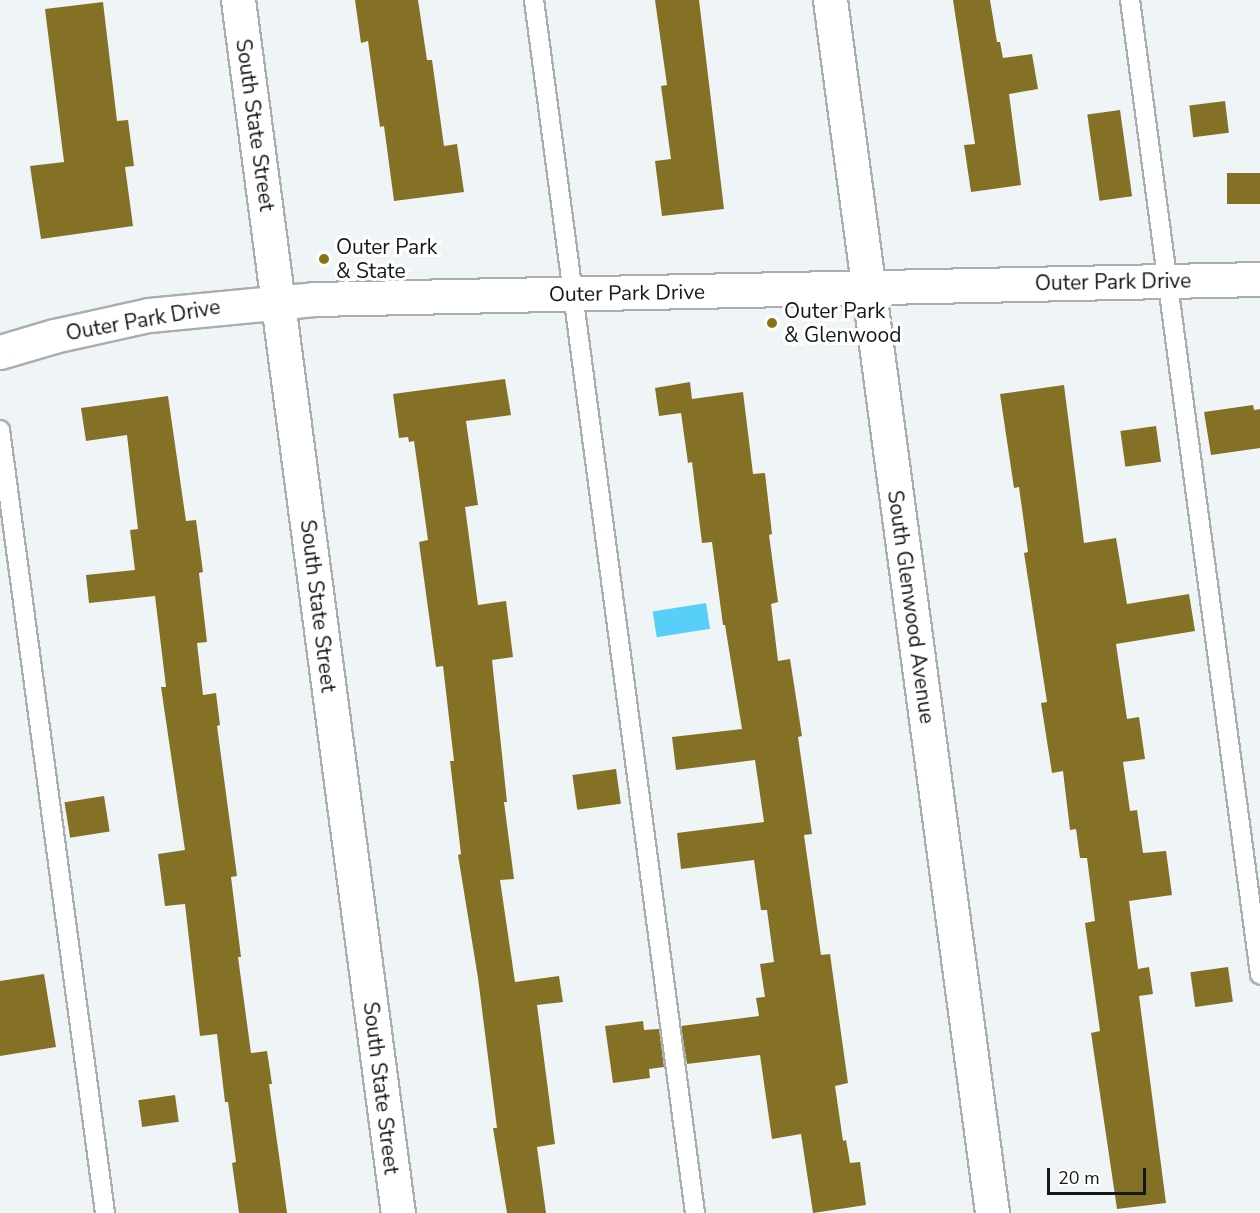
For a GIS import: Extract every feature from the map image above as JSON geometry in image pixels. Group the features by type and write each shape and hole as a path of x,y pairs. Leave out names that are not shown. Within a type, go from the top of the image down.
{"street":[{"name":"South State Street","path":"238,0 398,1213"},
{"name":"South Glenwood Avenue","path":"830,0 992,1213"},
{"name":"Outer Park Drive","path":"0,352 54,336 148,315 278,302 1260,279"}],"lane":[{"path":"534,0 695,1213"},
{"path":"1130,0 1260,974"},
{"path":"0,430 105,1213"}],"water":[{"path":"706,603 710,629 657,637 653,611"}],"building":[{"path":"355,0 418,0 427,60 432,60 444,146 457,144 464,192 394,201 384,126 380,127 368,41 361,43"},
{"path":"655,0 699,0 724,209 662,216 655,161 671,159 661,86 667,85"},
{"path":"953,0 990,0 997,42 1000,42 1003,58 1032,54 1038,89 1009,94 1021,185 971,192 964,145 975,144"},
{"path":"103,2 117,121 128,120 134,166 125,167 133,226 41,239 30,166 64,162 45,9"},
{"path":"1225,101 1229,133 1193,137 1189,105"},
{"path":"1120,110 1132,196 1099,201 1087,115"},
{"path":"1227,173 1260,173 1260,204 1227,204"},
{"path":"505,379 511,415 466,421 478,505 465,507 478,605 506,601 513,657 492,660 507,802 504,802 514,879 500,880 515,982 559,976 563,1002 537,1005 555,1144 537,1147 546,1213 507,1213 493,1128 497,1128 478,978 458,855 461,854 450,761 454,761 443,666 436,667 419,542 428,540 414,441 409,442 408,437 399,438 393,394"},
{"path":"690,382 692,399 743,392 753,474 765,473 772,534 769,535 778,602 771,604 778,661 790,659 802,736 798,737 812,834 804,835 821,955 830,954 848,1083 835,1086 843,1141 846,1140 850,1163 860,1162 866,1205 813,1213 801,1134 772,1139 760,1055 687,1064 681,1026 759,1016 756,998 765,997 760,964 774,962 767,910 761,910 754,860 681,869 677,833 764,822 755,760 676,770 672,737 742,729 725,625 723,625 712,542 702,543 692,462 688,463 681,413 659,416 655,388"},
{"path":"1064,385 1084,543 1116,538 1127,604 1189,594 1195,631 1116,644 1127,719 1139,717 1145,759 1123,762 1130,811 1137,810 1143,853 1166,851 1172,895 1129,901 1138,969 1149,967 1153,994 1139,996 1166,1203 1117,1209 1091,1033 1100,1031 1085,923 1095,921 1087,858 1080,858 1076,829 1070,830 1063,771 1052,773 1041,703 1047,702 1024,553 1028,552 1019,487 1014,488 1000,394"},
{"path":"168,396 186,521 196,520 203,572 199,573 207,642 197,643 203,695 216,693 220,725 217,726 237,876 231,877 241,957 238,957 251,1053 267,1051 272,1084 269,1084 287,1213 239,1213 232,1163 236,1162 228,1102 225,1102 217,1034 200,1036 185,904 165,906 158,854 185,850 161,687 166,687 155,596 89,603 86,575 135,570 130,530 138,529 127,435 86,441 81,408"},
{"path":"1253,405 1254,410 1260,409 1260,448 1211,455 1204,412"},
{"path":"1156,426 1161,462 1125,467 1120,431"},
{"path":"616,769 621,804 577,810 572,775"},
{"path":"104,796 110,832 70,838 64,802"},
{"path":"1228,967 1233,1002 1195,1007 1190,972"},
{"path":"44,974 56,1047 0,1056 0,981"},
{"path":"643,1021 644,1030 659,1029 664,1067 649,1069 650,1078 613,1083 605,1026"},
{"path":"175,1095 179,1122 142,1127 138,1100"}],"place":[{"name":"Outer Park & State","path":"324,259"},
{"name":"Outer Park & Glenwood","path":"772,323"}]}
